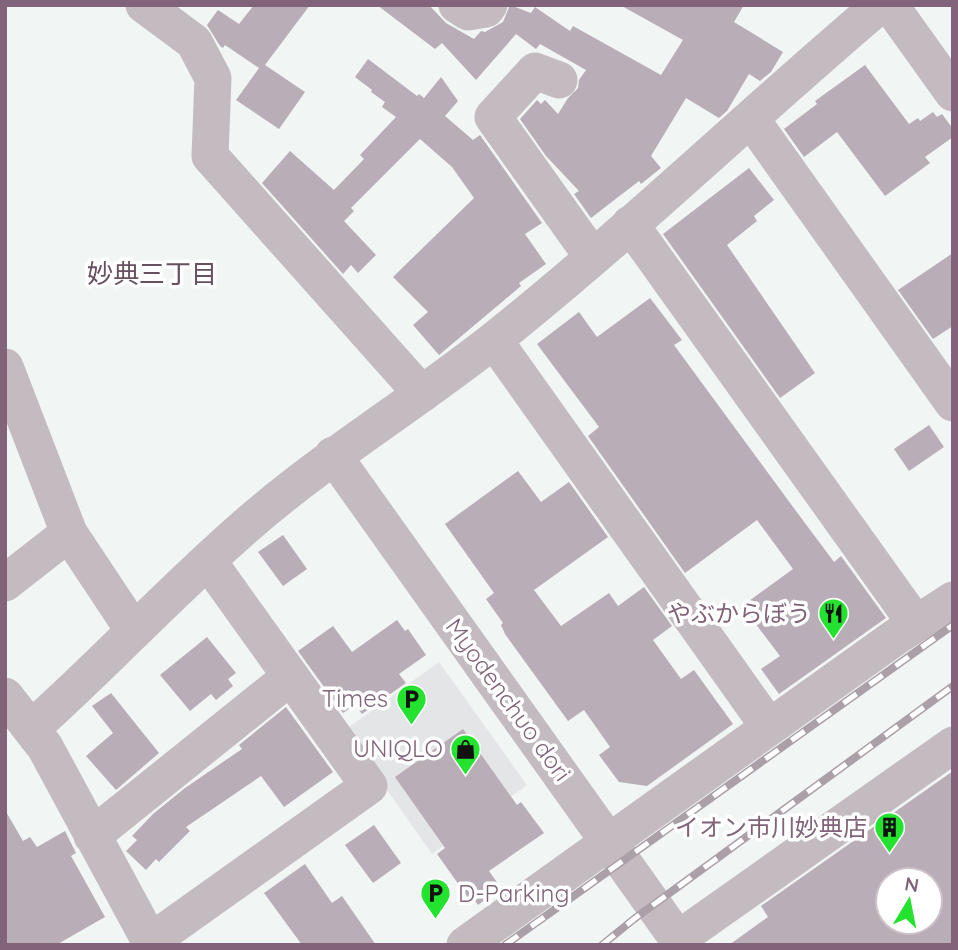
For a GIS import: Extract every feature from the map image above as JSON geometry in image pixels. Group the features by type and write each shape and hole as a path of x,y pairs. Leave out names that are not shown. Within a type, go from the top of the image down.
{"street":[{"path":"144,5 194,42 213,78 210,156 422,394"},
{"path":"457,5 468,12 486,9 489,5"},
{"path":"31,729 276,500 333,455 494,340 630,225 880,5"},
{"path":"890,5 953,93"},
{"path":"559,80 536,71 494,117 592,256"},
{"path":"751,119 953,403"},
{"path":"630,225 916,624"},
{"path":"494,340 769,727"},
{"path":"5,367 69,533 134,631"},
{"name":"Myodenchuo dori","path":"333,455 680,942"},
{"path":"5,583 69,533"},
{"path":"5,696 45,747 151,943 369,786 208,561"},
{"path":"464,945 769,727 953,600"},
{"path":"92,836 290,677"},
{"path":"680,942 953,745"}],"shaded area":[{"path":"439,662 527,785 432,854 345,730"}],"building":[{"path":"254,5 310,5 265,65 305,92 279,129 236,100 259,68 225,45 223,48 220,46 207,25 218,10 239,24"},
{"path":"377,5 429,5 446,23 474,39 481,31 485,32 503,22 510,5 531,13 535,7 570,31 573,26 661,75 683,40 620,5 744,5 734,22 783,52 771,72 760,81 749,74 727,111 719,118 686,98 651,156 661,168 641,184 639,181 591,218 574,194 579,191 546,156 520,119 537,100 541,104 545,100 558,114 578,88 579,80 586,70 540,44 536,49 516,34 476,80 442,43 435,49"},
{"path":"368,59 417,96 419,94 424,98 441,77 458,101 445,116 473,140 480,135 542,223 525,234 546,264 519,283 521,286 439,355 413,325 428,312 393,277 474,198 452,167 420,139 351,208 354,211 344,221 376,255 358,273 351,265 343,274 262,183 290,151 334,190 364,159 360,155 396,117 382,107 385,102 355,77"},
{"path":"865,65 909,124 918,118 920,121 933,112 937,117 942,114 953,129 953,137 925,157 930,163 885,196 837,132 804,157 784,129 817,104 815,101"},
{"path":"749,168 774,200 754,216 757,221 727,245 815,373 780,398 663,234"},
{"path":"953,253 953,326 933,339 898,290"},
{"path":"650,298 682,340 674,345 793,507 834,562 841,556 886,618 779,694 761,669 780,656 742,606 793,569 757,520 685,573 588,436 599,427 537,344 579,312 597,337"},
{"path":"929,425 944,447 909,471 894,449"},
{"path":"518,471 541,502 569,482 608,537 534,590 561,626 609,593 618,606 644,587 672,626 653,640 681,679 694,670 733,724 647,786 619,782 599,755 610,747 584,710 568,721 505,634 501,625 503,623 486,599 494,593 445,524"},
{"path":"283,535 307,569 283,586 258,552"},
{"path":"397,620 405,631 408,629 426,655 399,674 406,683 362,714 355,705 343,713 298,651 333,626 352,652"},
{"path":"207,637 236,673 228,679 233,686 216,700 211,694 190,711 160,675"},
{"path":"111,693 159,753 116,790 86,756 113,733 92,706"},
{"path":"286,707 333,772 284,807 261,776 186,827 190,831 159,862 156,859 146,870 126,851 137,840 132,836 153,814 185,788 242,749 239,745"},
{"path":"463,729 517,805 521,802 544,833 489,871 501,888 478,905 472,896 469,899 437,854 445,848 395,777"},
{"name":"イオン市川妙典店","path":"953,771 953,945 729,945 768,917 761,906"},
{"path":"5,810 23,841 30,837 37,847 65,831 76,853 71,856 105,917 56,945 5,945"},
{"path":"374,825 401,863 373,883 345,845"},
{"path":"305,864 332,903 342,896 376,945 302,945 264,893"}],"railway":[{"path":"505,945 953,625"},
{"path":"602,945 953,686"}],"place":[{"name":"やぶからぼう","path":"834,641"},
{"name":"Times","path":"411,726"},
{"name":"UNIQLO","path":"466,776"},
{"name":"イオン市川妙典店","path":"890,855"},
{"name":"D-Parking","path":"435,921"}],"district":[{"name":"妙典三丁目","path":"152,274"}]}
